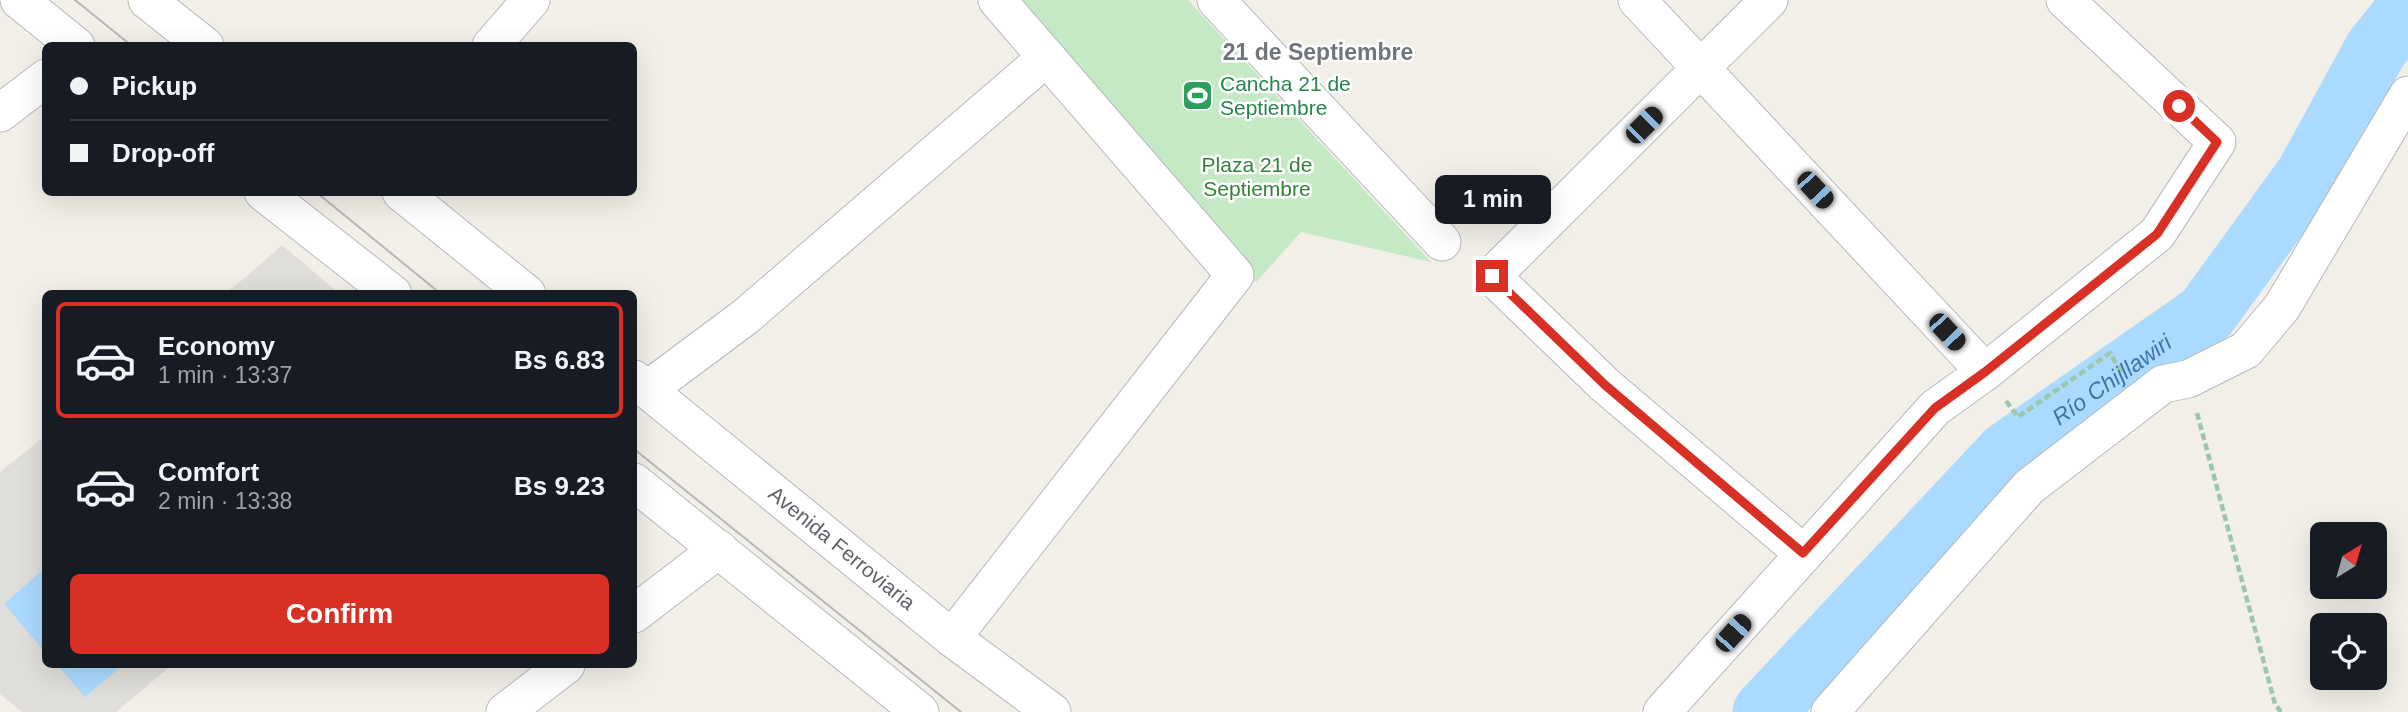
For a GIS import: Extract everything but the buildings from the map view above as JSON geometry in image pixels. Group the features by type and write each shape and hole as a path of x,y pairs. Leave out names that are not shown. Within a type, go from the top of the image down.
{"street":[{"path":"19,0 71,42"},
{"path":"147,0 200,42"},
{"path":"494,42 531,0"},
{"path":"952,638 1235,275 997,0"},
{"path":"1216,0 1442,242"},
{"path":"1637,0 1985,372"},
{"path":"1769,0 1492,276 1605,385 1803,553"},
{"path":"1662,712 1935,408 1985,372 2157,234 2217,142 2065,0"},
{"path":"640,385 746,317 1047,57"},
{"path":"0,113 42,81"},
{"path":"1830,712 2028,487 2163,384 2188,379 2246,350 2282,307 2408,95"},
{"path":"268,196 388,290"},
{"path":"406,196 522,290"},
{"name":"Avenida Ferroviaria","path":"640,385 952,638 1052,712"},
{"path":"637,484 920,712"},
{"path":"637,612 719,549"},
{"path":"505,712 562,668"}],"path":[{"path":"1985,372 2018,416 2110,353"},
{"path":"2188,379 2275,704 2281,712"}],"shaded area":[{"path":"282,245 335,290 229,290"},
{"path":"42,438 42,668 168,668 116,712 22,712 0,694 0,472"}],"green space":[{"name":"Plaza 21 de Septiembre","path":"1011,0 1188,0 1431,262 1301,232 1256,282"}],"water":[{"path":"42,571 42,648 4,604"},
{"path":"60,668 119,668 85,697"}],"waterway":[{"name":"Río Chijllawiri","path":"1764,712 2007,453 2206,314 2307,175 2376,49 2408,9"}],"tram line":[{"path":"75,0 127,42"},
{"path":"321,196 436,290"},
{"path":"637,451 961,712"}],"place":[{"name":"Cancha 21 de Septiembre","path":"1197,96"}],"district":[{"name":"21 de Septiembre","path":"1318,52"}],"route":[{"path":"1492,276 1605,385 1803,553 1935,408 1985,372 2157,234 2217,142 2179,106"}]}
